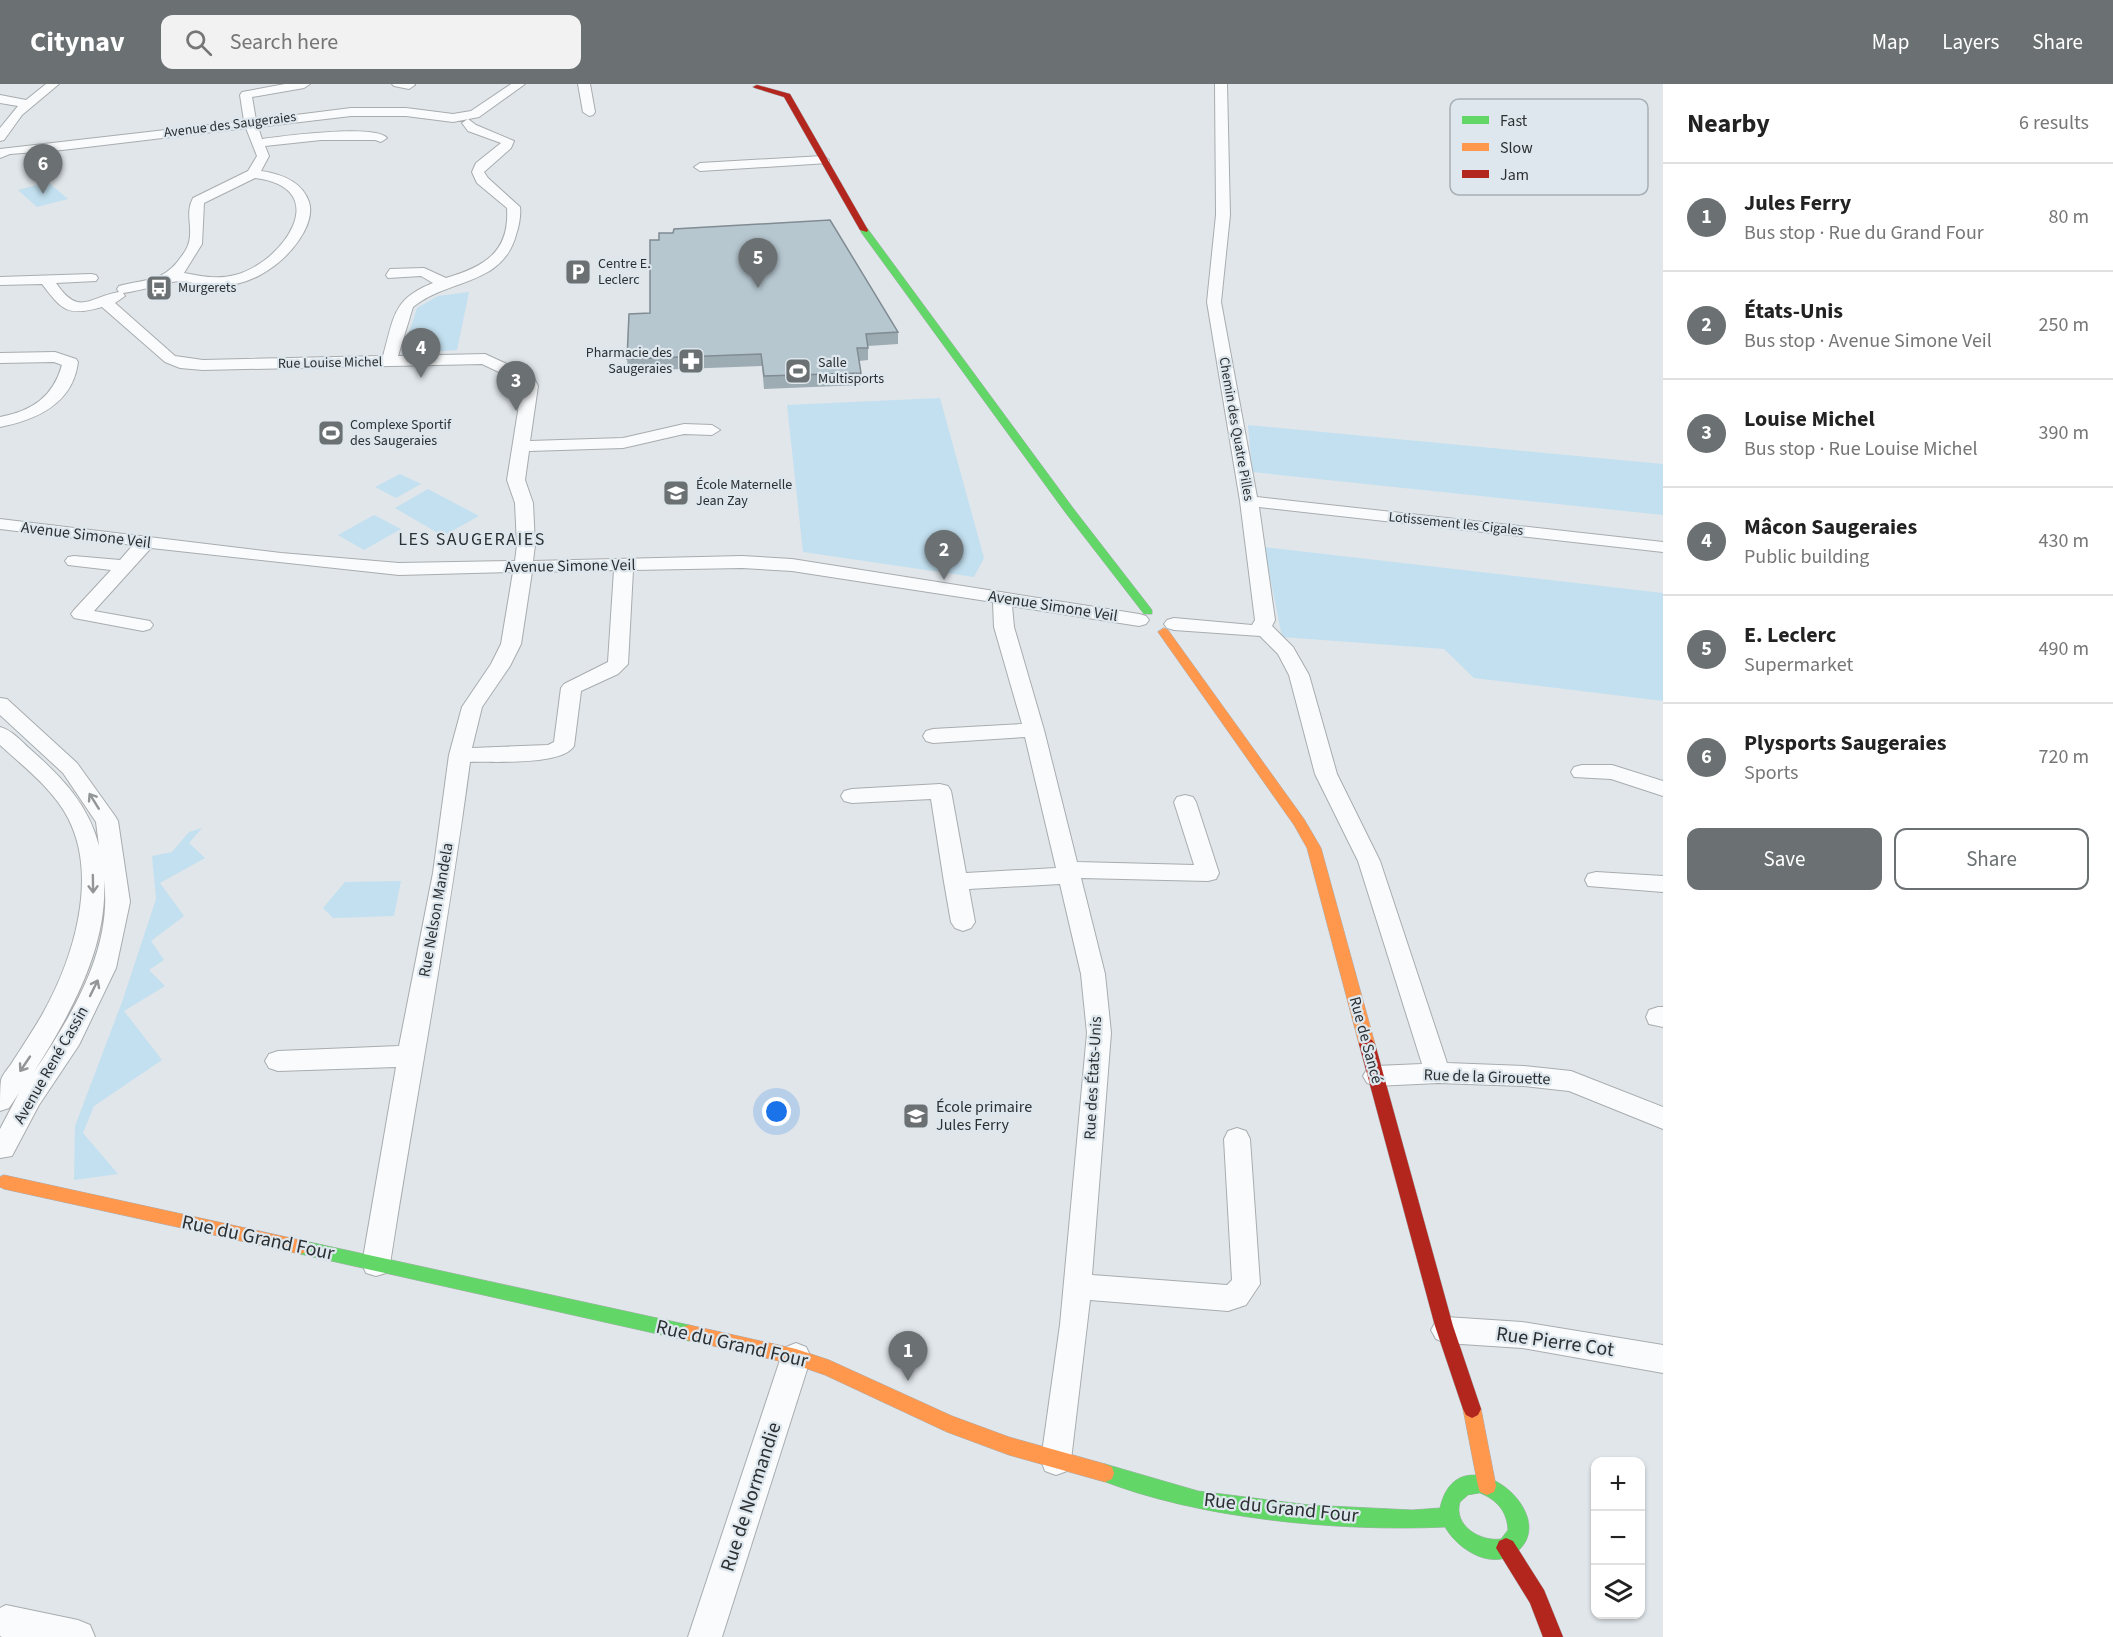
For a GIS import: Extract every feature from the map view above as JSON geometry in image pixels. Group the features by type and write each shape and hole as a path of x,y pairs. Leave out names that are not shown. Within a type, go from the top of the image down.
{"street":[{"path":"0,137 9,122 53,84"},
{"path":"253,174 263,156 250,123 246,95 304,84"},
{"path":"471,119 519,84"},
{"path":"584,84 589,112"},
{"name":"Chemin des Quatre Pilles","path":"1221,84 1223,214 1214,302 1249,501 1265,620 1262,627"},
{"path":"750,85 790,88 823,160 863,229 1076,519 1144,616 1144,628 1255,631 1262,627 1286,651 1299,675 1326,774 1369,861 1438,1073"},
{"path":"0,99 28,104"},
{"name":"Avenue des Saugeraies","path":"2,150 62,146 250,123 375,111 471,119 472,128 508,141 507,145 481,166 478,172 482,180 504,198 514,211 500,258 491,267 460,280 444,283"},
{"path":"258,143 337,135 381,138"},
{"path":"700,167 823,160"},
{"path":"46,280 61,301 74,306 105,302 118,296 124,289 173,277 215,282 248,277 288,248 298,230 304,211 302,200 290,186 276,177 253,174 198,201 194,218 197,239 192,251 173,277"},
{"path":"393,275 395,272 424,272 444,283"},
{"path":"0,281 101,278 123,284 124,289"},
{"path":"56,293 72,284 101,278"},
{"path":"389,361 406,305 416,296 444,283"},
{"name":"Rue Louise Michel","path":"105,302 170,359 180,363 203,365 485,359 527,380 530,386 516,480 524,503 524,567"},
{"path":"0,358 55,357 70,365 56,399 28,415 0,422"},
{"path":"522,446 623,443 684,429 712,430"},
{"name":"Lotissement les Cigales","path":"1249,501 1663,548"},
{"name":"Avenue Simone Veil","path":"0,524 399,569 742,562 792,565 1002,598 1144,616"},
{"path":"143,625 81,614 146,542"},
{"path":"74,561 125,566"},
{"path":"460,755 552,752 564,746 571,688 611,670 618,664 624,564"},
{"name":"Rue Nelson Mandela","path":"376,1264 410,1056 444,873 460,755 472,707 500,666 511,644 524,567"},
{"name":"Rue des États-Unis","path":"1002,598 1004,627 1034,730 1093,974 1099,1033 1077,1286 1056,1460"},
{"path":"1144,616 1168,615 1169,628"},
{"name":"Rue de Sancé","path":"1169,628 1314,848 1446,1330 1476,1422 1487,1486"},
{"name":"Avenue René Cassin","path":"0,704 70,768 106,821 118,902 104,968 70,1038 30,1098 2,1147"},
{"path":"933,736 1034,730"},
{"name":"Avenue René Cassin","path":"0,734 41,771 78,817 87,841 93,873 93,906 77,969 38,1045 0,1101"},
{"path":"1581,772 1612,772 1663,789"},
{"path":"852,796 940,790 963,922"},
{"path":"956,882 1069,873 1208,873 1185,802"},
{"path":"1596,880 1663,884"},
{"path":"278,1061 410,1056"},
{"name":"Rue de la Girouette","path":"1376,1076 1438,1073 1524,1076 1572,1081 1663,1118"},
{"path":"1077,1286 1228,1298 1242,1290 1246,1284 1236,1139"},
{"path":"2,1147 9,1155 11,1164 2,1185"},
{"name":"Rue du Grand Four","path":"2,1185 376,1264 796,1357 829,1368 947,1423 1056,1460 1198,1500 1260,1510 1412,1519 1450,1517"},
{"name":"Rue Pierre Cot","path":"1446,1330 1522,1335 1663,1359"},
{"name":"Rue de Normandie","path":"705,1637 796,1357"},
{"path":"1473,1484 1487,1486 1504,1497 1517,1517 1519,1528 1516,1538 1506,1548 1488,1550 1469,1542 1461,1535 1450,1517 1449,1507 1456,1491 1473,1484"},
{"path":"1506,1548 1538,1597 1552,1637"},
{"path":"6,1622 78,1637"}],"shaded area":[{"path":"48,182 68,199 37,207 18,190"},
{"path":"469,292 457,350 402,354 417,308 438,296"},
{"path":"940,398 984,558 974,577 803,552 787,405"},
{"path":"1248,425 1663,464 1663,515 1252,472"},
{"path":"400,474 421,484 396,498 375,487"},
{"path":"428,489 479,516 443,536 395,508"},
{"path":"374,515 401,529 364,550 338,535"},
{"path":"1264,547 1663,593 1663,701 1474,678 1444,649 1282,637"},
{"path":"202,828 189,843 205,858 160,883 184,916 151,941 164,960 149,970 165,986 124,1011 162,1060 94,1106 83,1133 118,1174 74,1180 75,1126 122,1002 156,899 152,856 172,852 189,832"},
{"path":"401,881 394,916 333,918 323,908 345,882"}],"building":[{"path":"830,220 898,332 866,334 868,348 857,348 861,373 764,376 761,354 627,359 629,314 650,313 650,240 659,240 659,233 673,233 674,229"}],"traffic: fast":[{"path":"864,230 1069,510 1148,612"},
{"path":"300,1247 689,1333"},
{"path":"1105,1473 1198,1500 1309,1514 1412,1519 1450,1517"},
{"path":"1480,1484 1501,1494 1515,1514 1518,1522 1516,1537 1504,1548 1491,1550 1478,1547 1467,1540 1451,1519 1449,1507 1453,1497 1464,1487 1480,1484"}],"traffic: slow":[{"path":"1164,632 1299,822 1314,848 1367,1044"},
{"path":"4,1182 300,1247"},
{"path":"689,1333 796,1357 829,1368 947,1423 1009,1446 1105,1473"},
{"path":"1472,1409 1487,1486"}],"traffic: jam":[{"path":"757,87 787,96 864,230"},
{"path":"1367,1044 1444,1326 1472,1409"},
{"path":"1506,1548 1537,1597 1553,1637"}],"place":[{"name":"Plysports Saugeraies","path":"43,194"},
{"name":"Centre E. Leclerc","path":"578,272"},
{"name":"Murgerets","path":"159,288"},
{"name":"E. Leclerc","path":"758,288"},
{"name":"Pharmacie des Saugeraies","path":"691,361"},
{"name":"Salle Multisports","path":"798,371"},
{"name":"Mâcon Saugeraies","path":"421,378"},
{"name":"Louise Michel","path":"516,411"},
{"name":"Complexe Sportif des Saugeraies","path":"331,433"},
{"name":"École Maternelle Jean Zay","path":"676,493"},
{"name":"États-Unis","path":"944,580"},
{"name":"École primaire Jules Ferry","path":"916,1116"},
{"name":"Jules Ferry","path":"908,1381"}],"district":[{"name":"LES SAUGERAIES","path":"472,539"}]}
